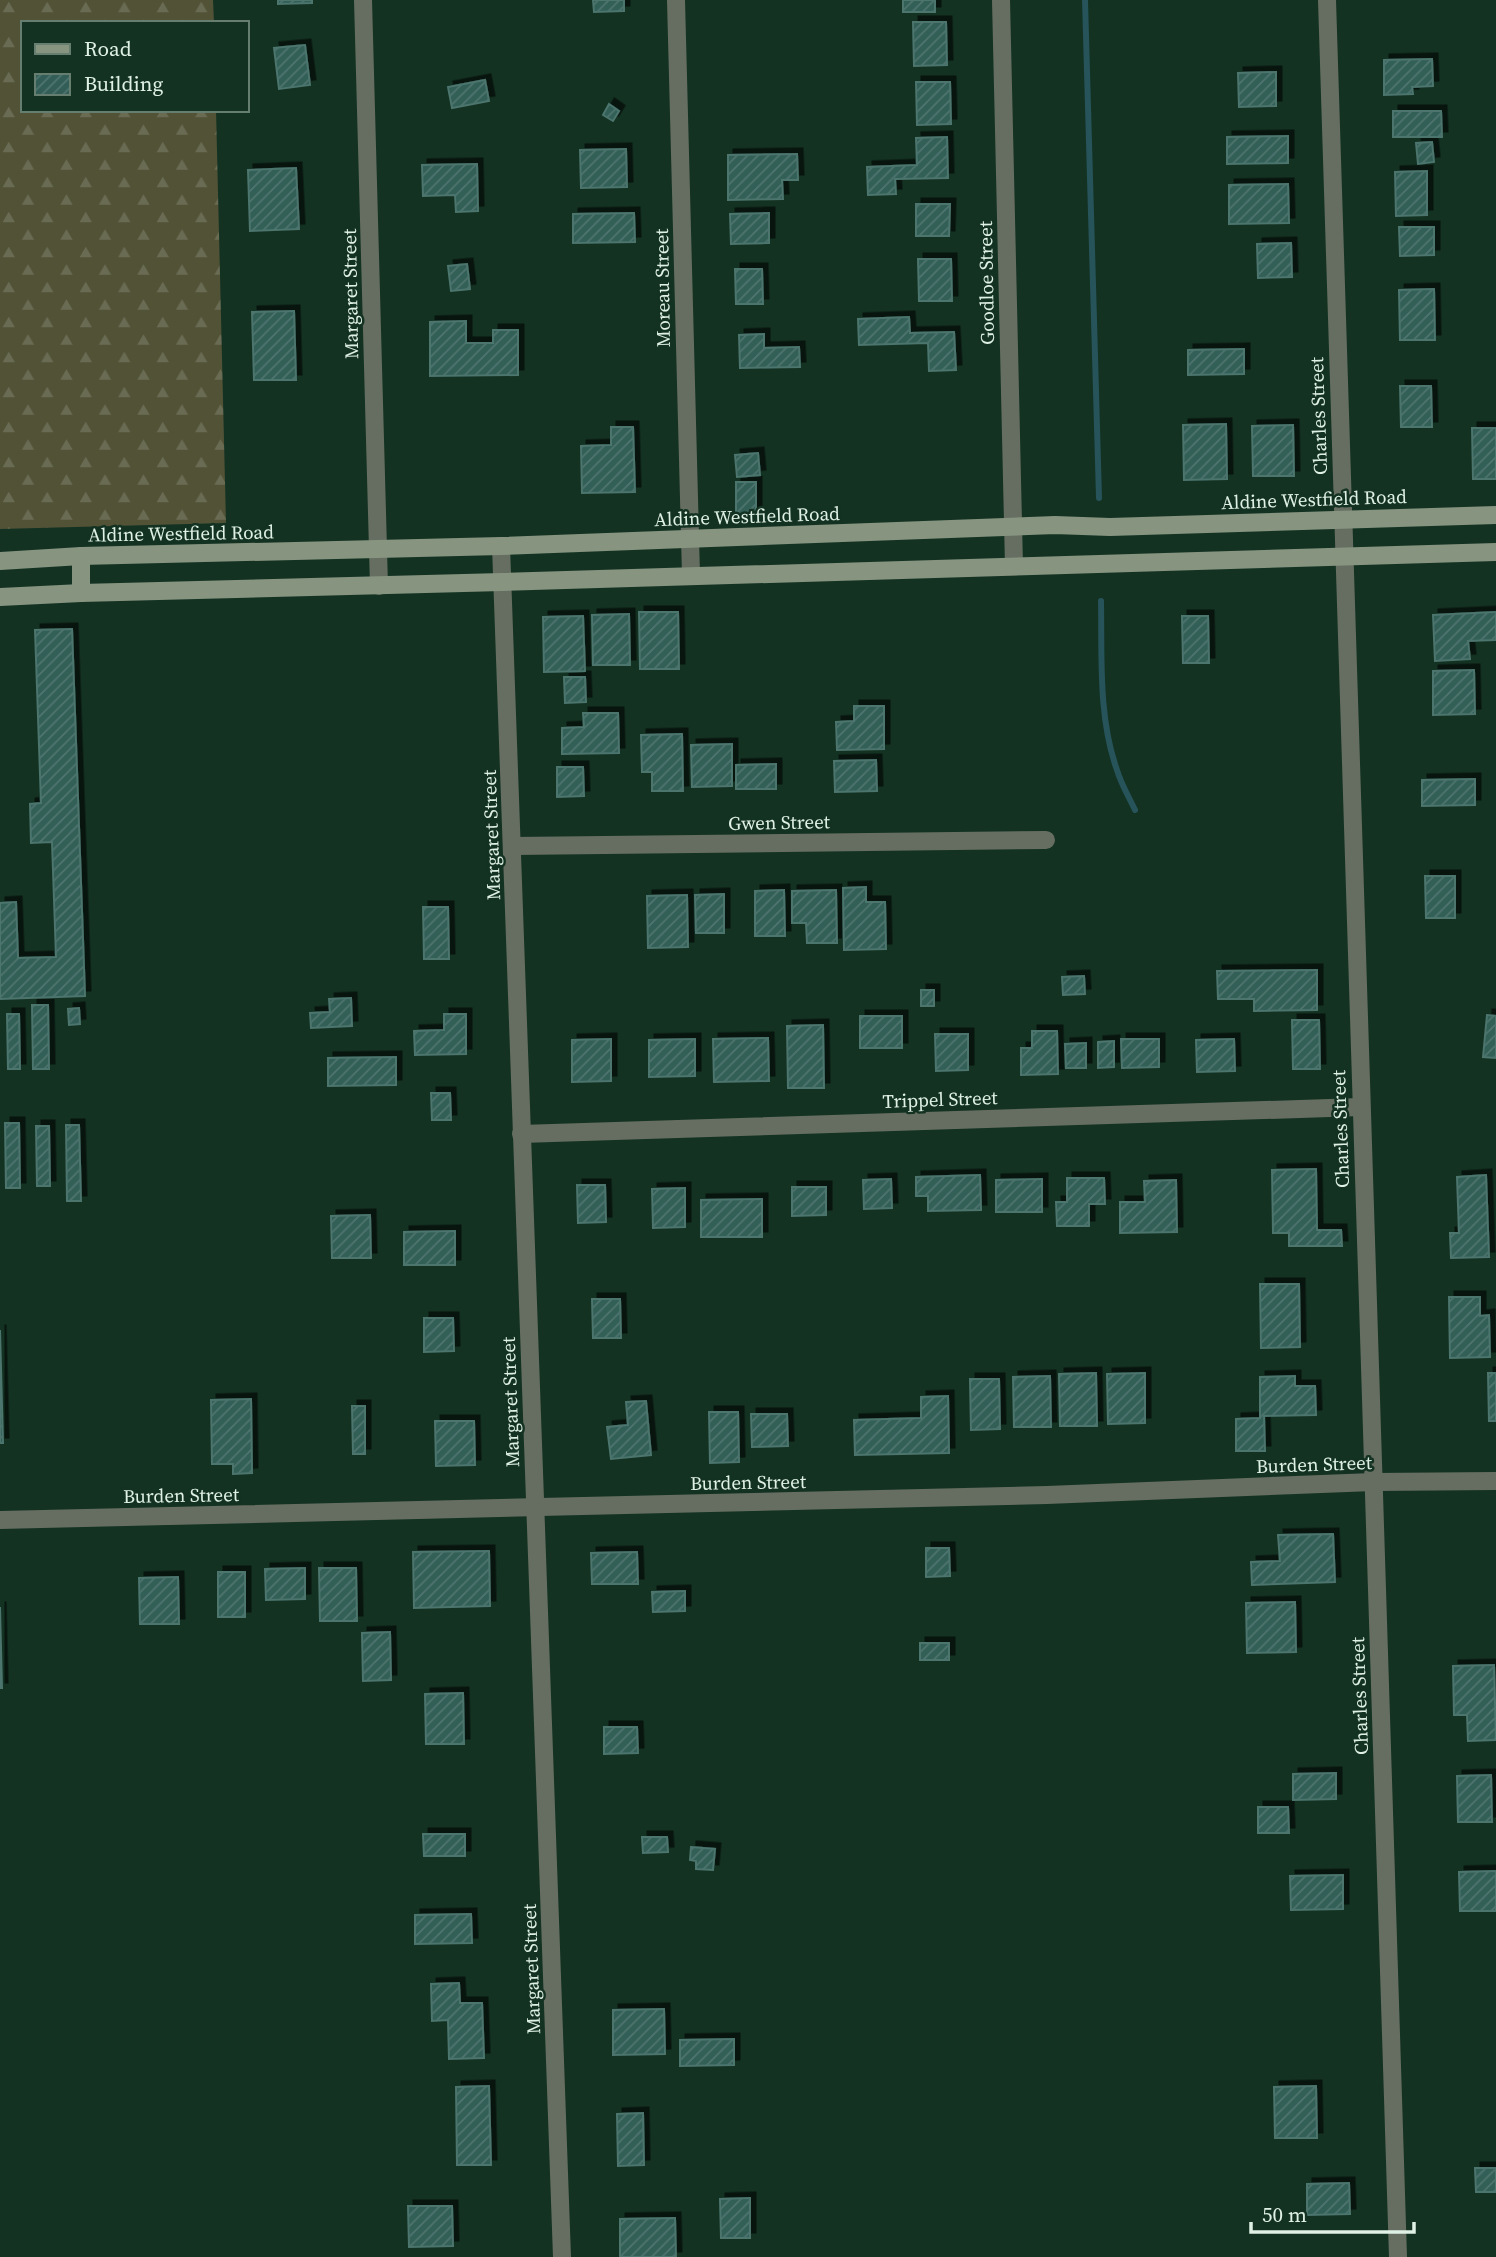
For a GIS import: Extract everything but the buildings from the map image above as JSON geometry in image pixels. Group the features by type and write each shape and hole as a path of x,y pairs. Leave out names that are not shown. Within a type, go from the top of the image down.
{"main road":[{"name":"Aldine Westfield Road","path":"0,561 82,556 377,550 1055,525 1110,527 1496,516"},
{"path":"0,597 1496,552"},
{"path":"81,593 82,556"}],"street":[{"name":"Margaret Street","path":"363,0 379,586"},
{"name":"Moreau Street","path":"676,0 691,575"},
{"name":"Goodloe Street","path":"1001,0 1014,566"},
{"name":"Charles Street","path":"1327,0 1398,2257"},
{"name":"Margaret Street","path":"501,546 562,2257"},
{"name":"Gwen Street","path":"513,846 1046,840"},
{"name":"Trippel Street","path":"521,1134 1360,1107"},
{"name":"Burden Street","path":"0,1520 1047,1495 1373,1482 1496,1481"}],"green space":[{"path":"0,0 213,0 214,21 21,21 21,112 216,112 226,523 0,529"}],"waterway":[{"path":"1085,0 1099,498"},
{"path":"1101,601 1102,686 1107,729 1119,775 1135,810"}]}
